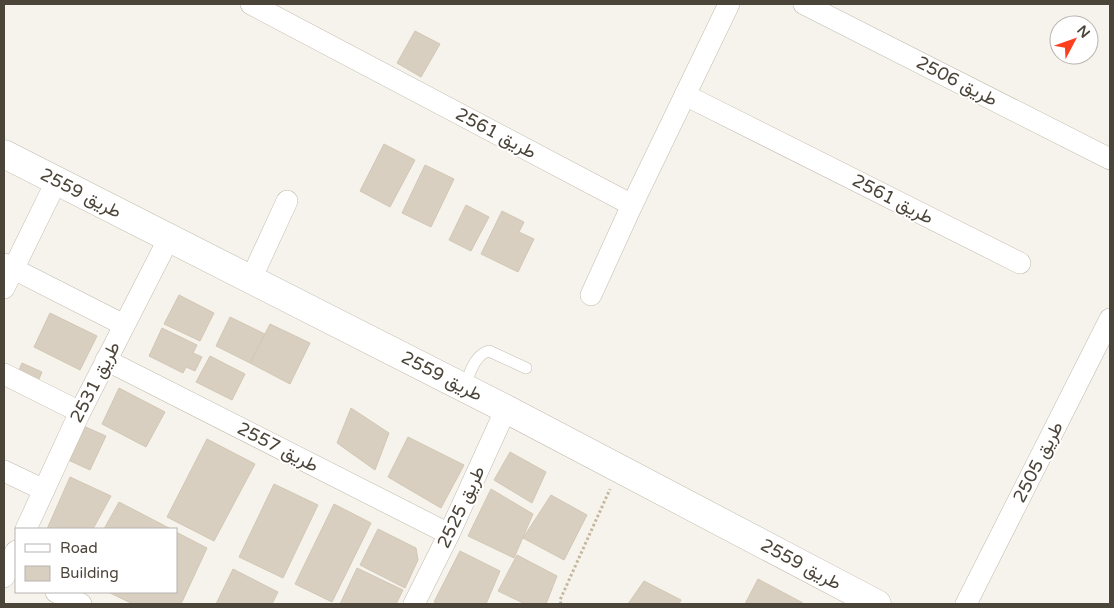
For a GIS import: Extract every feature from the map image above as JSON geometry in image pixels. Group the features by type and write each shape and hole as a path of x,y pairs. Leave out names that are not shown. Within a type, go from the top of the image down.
{"street":[{"name":"طريق 2561","path":"251,4 632,205"},
{"path":"591,295 632,205 729,4"},
{"name":"طريق 2506","path":"804,4 1110,159"},
{"name":"طريق 2561","path":"685,94 1020,263"},
{"name":"طريق 2559","path":"4,154 464,387 878,604"},
{"path":"4,288 8,266 57,180"},
{"path":"250,279 287,201"},
{"name":"طريق 2531","path":"26,528 80,412 169,238"},
{"path":"8,266 124,325"},
{"name":"طريق 2505","path":"966,604 1109,324"},
{"name":"طريق 2557","path":"106,360 449,534"},
{"path":"4,374 80,412"},
{"name":"طريق 2525","path":"414,604 449,534 506,409"},
{"path":"4,471 44,490"},
{"path":"58,593 81,604"}],"lane":[{"path":"464,387 476,360 484,352 489,351 526,368"}],"path":[{"path":"561,604 560,600 619,468"}],"building":[{"path":"415,31 440,44 421,77 397,63"},
{"path":"384,144 415,160 390,207 360,191"},
{"path":"425,165 454,179 431,227 402,213"},
{"path":"466,205 489,217 471,251 449,240"},
{"path":"502,211 524,222 519,232 534,239 518,272 481,254"},
{"path":"179,295 214,313 200,341 164,324"},
{"path":"50,313 97,336 80,370 34,347"},
{"path":"230,317 265,334 250,363 216,346"},
{"path":"270,324 310,343 290,384 250,363"},
{"path":"162,328 197,345 193,353 202,357 195,371 186,367 183,373 149,356"},
{"path":"210,356 245,374 232,400 196,382"},
{"path":"22,363 42,372 36,386 17,375"},
{"path":"119,388 165,412 146,447 102,424"},
{"path":"351,408 389,433 375,470 337,443"},
{"path":"81,425 106,436 90,470 66,459"},
{"path":"408,437 464,465 441,508 388,477"},
{"path":"207,439 255,464 214,541 167,517"},
{"path":"510,452 546,472 532,503 494,480"},
{"path":"70,477 111,496 94,528 47,528"},
{"path":"274,484 318,505 283,578 239,557"},
{"path":"491,489 533,514 514,558 468,536"},
{"path":"551,495 587,515 564,560 523,538"},
{"path":"119,502 169,528 105,528"},
{"path":"334,504 371,523 332,602 295,584"},
{"path":"378,529 416,548 418,560 405,588 360,565"},
{"path":"178,533 207,548 181,604 133,604 110,593 178,593"},
{"path":"460,551 500,571 486,604 439,604 434,602"},
{"path":"517,555 557,576 546,604 525,604 498,591"},
{"path":"357,568 403,590 396,604 340,604"},
{"path":"233,569 278,592 272,604 216,604"},
{"path":"758,579 803,603 803,604 745,604"},
{"path":"644,581 681,600 679,604 628,604"}]}
